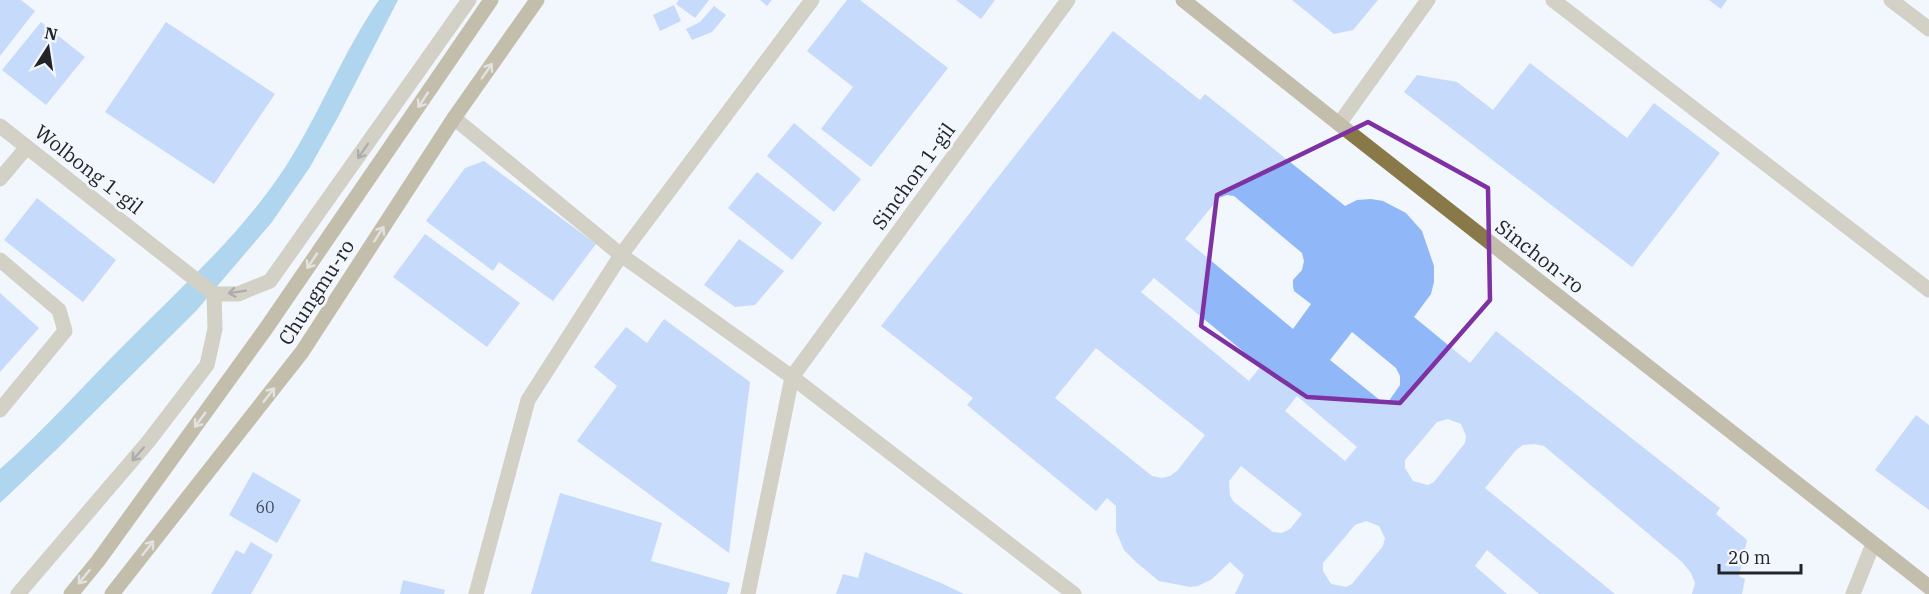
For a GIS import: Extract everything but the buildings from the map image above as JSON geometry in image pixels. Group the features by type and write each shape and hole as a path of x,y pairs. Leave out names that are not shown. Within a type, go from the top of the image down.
{"main road":[{"name":"Chungmu-ro","path":"71,594 98,561 267,327 491,0"},
{"name":"Chungmu-ro","path":"112,594 302,352 454,118 537,0"},
{"name":"Sinchon-ro","path":"1183,0 1929,587"}],"street":[{"path":"18,594 148,442 207,365 215,329 214,294 238,294 270,281 469,0"},
{"path":"476,594 528,400 621,255 812,0"},
{"name":"Sinchon 1-gil","path":"748,594 792,377 1068,0"},
{"path":"1339,124 1428,0"},
{"path":"1553,0 1929,290"},
{"path":"1891,0 1929,28"},
{"path":"454,118 621,255 792,377 1074,594"},
{"name":"Wolbong 1-gil","path":"0,126 214,294"},
{"path":"0,179 27,147"},
{"path":"0,260 59,310 65,331 0,410"},
{"path":"1853,594 1873,544"}],"highlighted area":[{"path":"1368,122 1488,188 1490,300 1400,403 1307,397 1201,326 1217,195"}],"water":[{"path":"379,0 398,0 310,167 272,222 196,311 0,503 0,469 210,259 250,215 298,146 354,40"}]}
